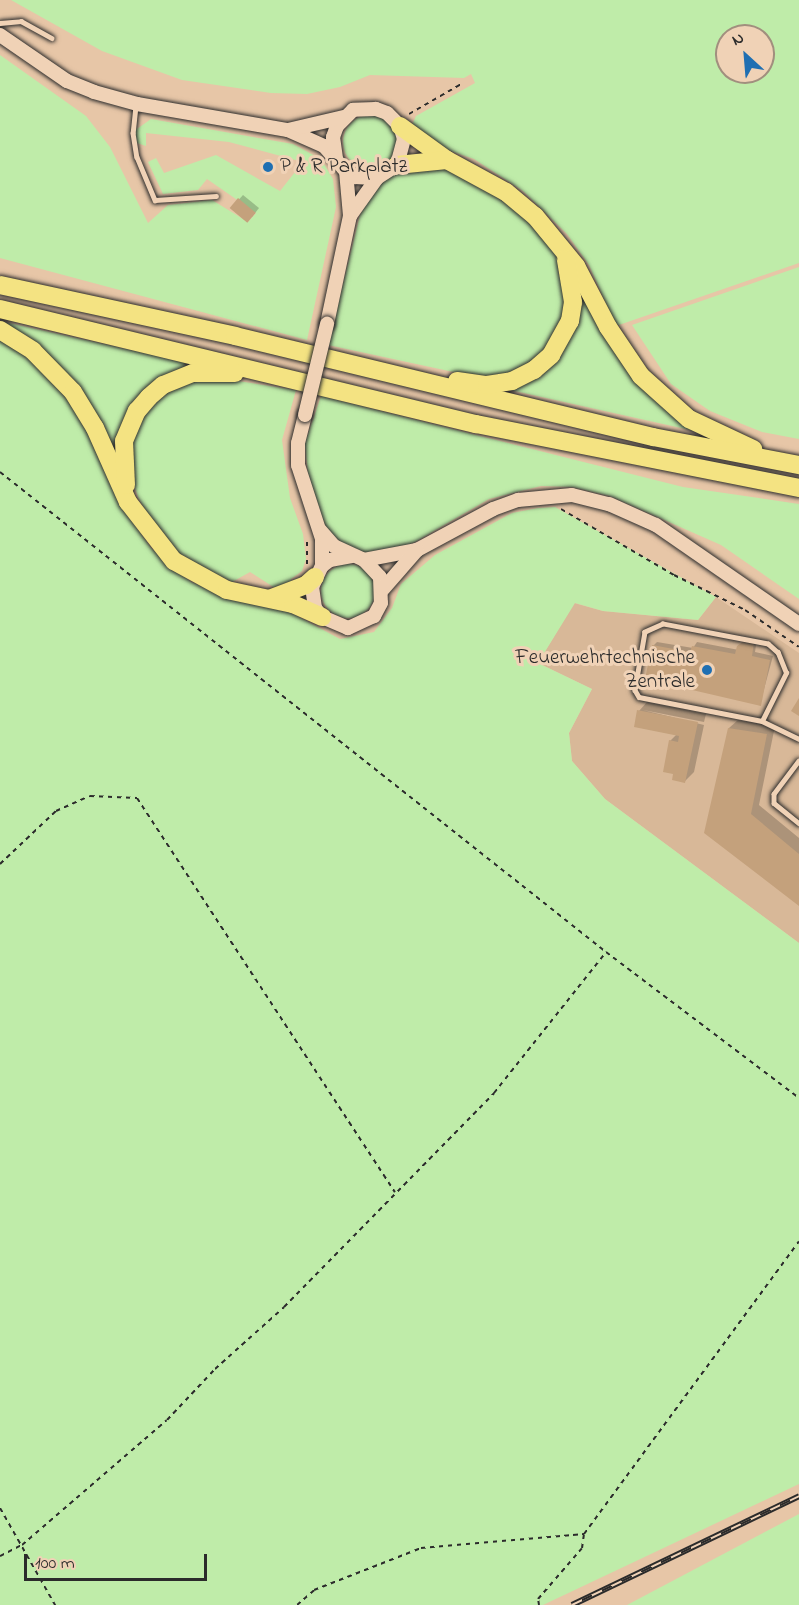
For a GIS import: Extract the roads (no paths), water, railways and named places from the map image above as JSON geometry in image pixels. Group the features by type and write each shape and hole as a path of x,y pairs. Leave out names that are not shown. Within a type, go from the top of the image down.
{"highway":[{"path":"398,123 447,160 506,192 535,216 576,266 621,349 663,399 689,419 793,465"},
{"path":"397,165 447,160"},
{"path":"370,370 487,385 512,381 534,370 551,355 570,321 573,302 570,277 559,245"},
{"path":"0,285 120,309 653,437 793,465"},
{"path":"0,309 476,424 799,488"},
{"path":"0,330 33,351 73,392 95,428 128,501 174,561 227,590 273,598 322,617"},
{"path":"128,501 123,463 129,425 137,411 163,385 179,376 207,371 298,380"},
{"path":"273,598 296,590 314,571"}],"main road":[{"path":"0,35 67,81 137,104 288,130 324,146 346,171 355,177 377,178"},
{"path":"288,130 344,117 364,107 387,113 398,123 404,139 397,165 377,178 351,216"},
{"path":"336,159 333,137 344,117"},
{"path":"320,530 312,598 322,617 348,628 362,624 381,603 383,589 380,577 358,558 334,546 320,530 298,465 298,443 351,216 346,171"},
{"path":"383,589 417,550 492,509 518,500 572,495 609,504 656,525 799,624"},
{"path":"314,571 330,560 417,550"}],"lane":[{"path":"0,23 21,21 52,38"},
{"path":"137,104 133,133 137,157 155,200 216,196"},
{"path":"762,721 786,673 778,653 768,644 663,624 645,632 635,690 639,697 762,721 799,739"},
{"path":"799,761 774,794 774,803 799,824"}],"railway":[{"path":"572,1605 799,1496"}],"place":[{"name":"P & R Parkplatz","path":"268,167"},
{"name":"Feuerwehrtechnische Zentrale","path":"707,670"}]}
